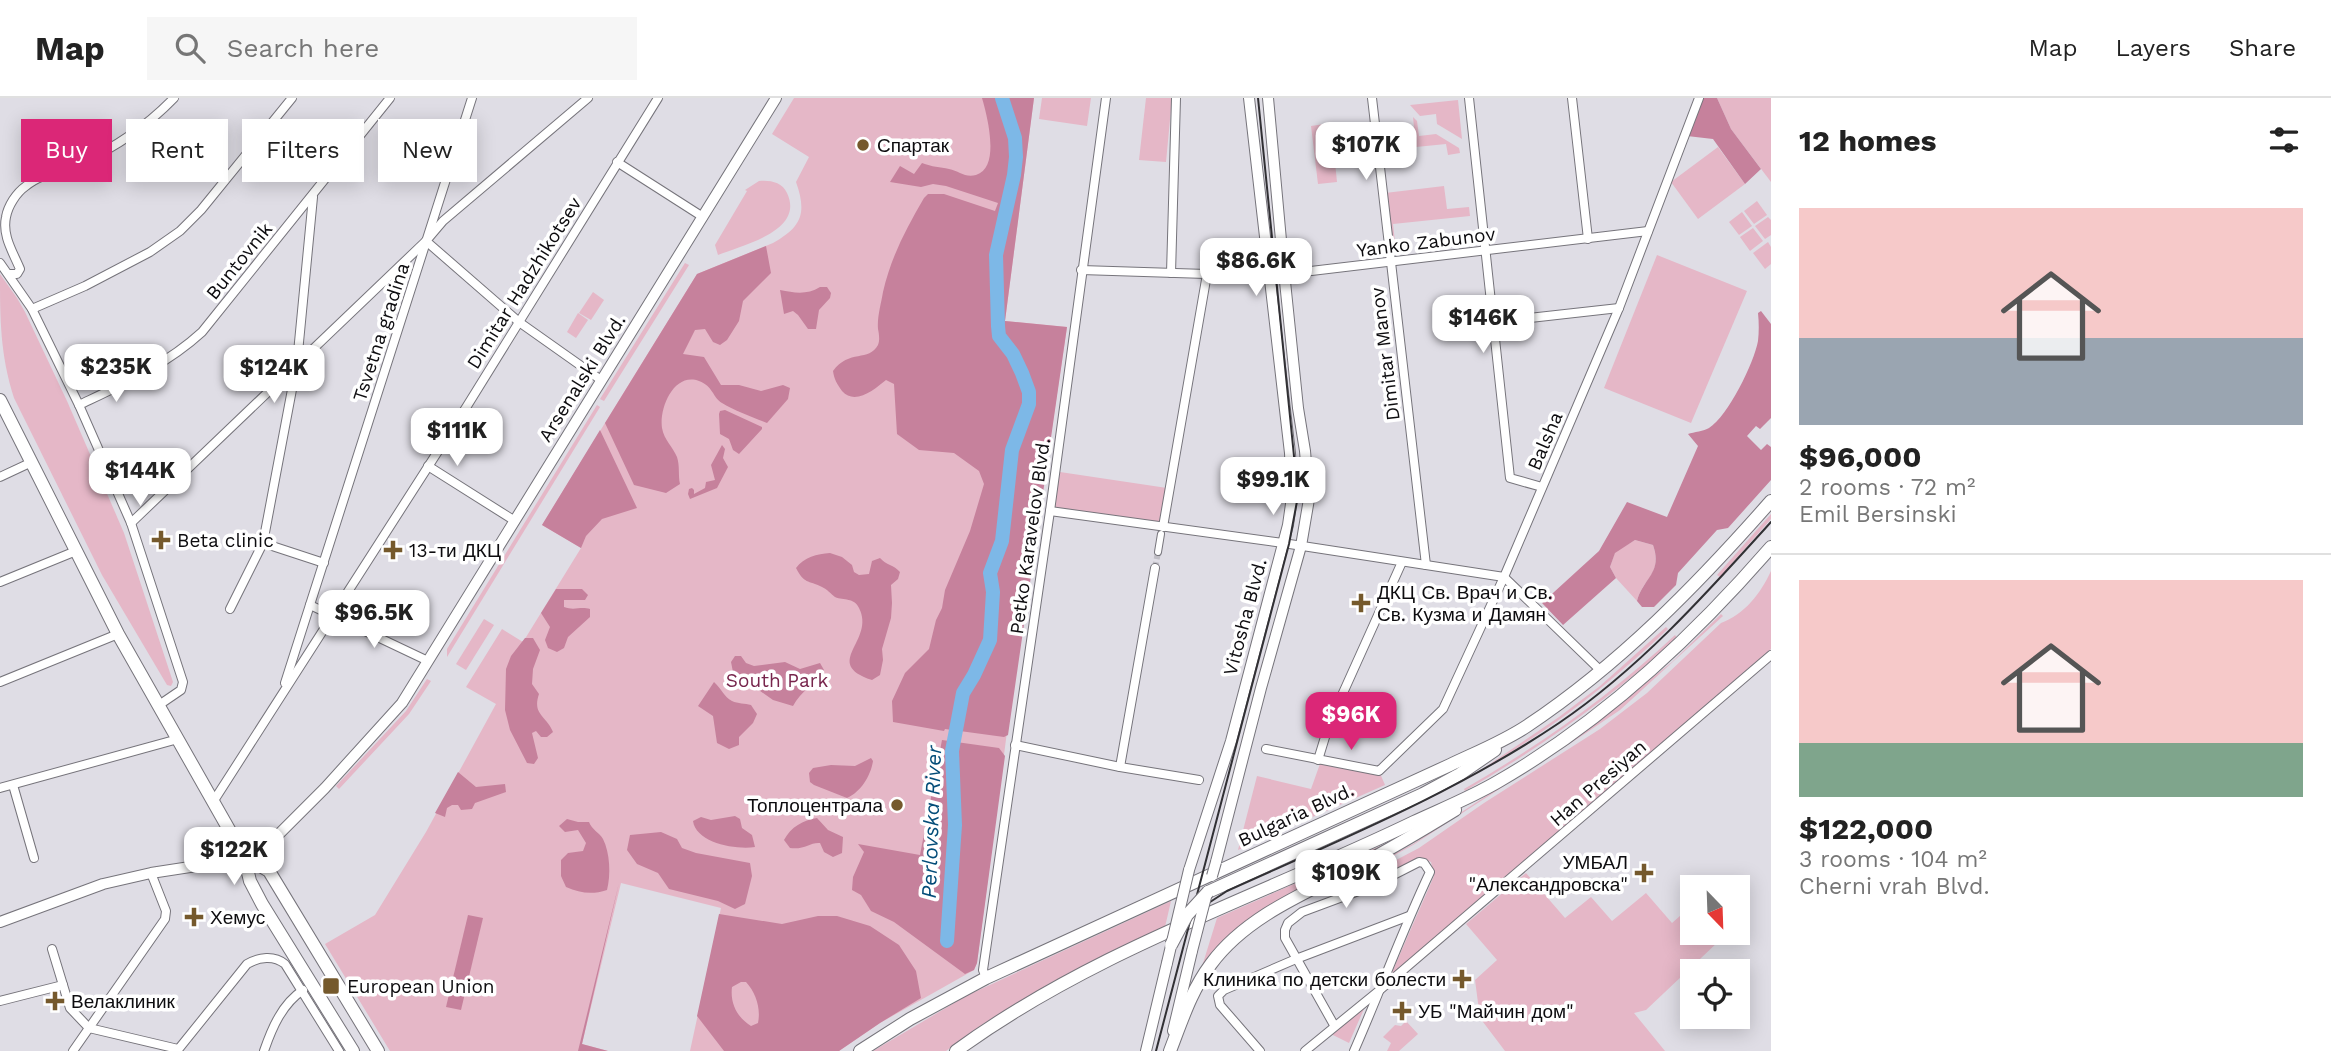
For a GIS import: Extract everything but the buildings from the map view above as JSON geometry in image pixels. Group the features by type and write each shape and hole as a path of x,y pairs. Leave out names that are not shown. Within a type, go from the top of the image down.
{"main road":[{"path":"0,400 118,634 244,856 250,881 262,904 353,1051"},
{"name":"Bulgaria Blvd.","path":"860,1051 910,1019 986,978 1450,765 1524,728 1601,671 1653,626 1705,575 1771,501"},
{"path":"1169,1051 1188,999 1219,953 1252,924 1398,845 1569,735 1634,684 1701,624 1771,548"},
{"path":"1171,945 1187,915 1208,892 1423,794 1460,774 1524,728"},
{"path":"956,1051 1038,999 1141,945 1360,848 1499,781"},
{"path":"244,856 269,871 378,1051"}],"street":[{"path":"32,309 117,269 180,231 201,210 292,98"},
{"name":"Buntovnik","path":"79,405 141,376 183,349 202,332 390,98"},
{"name":"Tsvetna gradina","path":"281,695 472,98"},
{"path":"131,523 426,241 443,221 588,98"},
{"name":"Dimitar Hadzhikotsev","path":"213,802 428,466 658,98"},
{"name":"Arsenalski Blvd.","path":"0,922 103,884 244,856 274,839 325,788 402,703 776,98"},
{"name":"Petko Karavelov Blvd.","path":"986,978 984,965 1106,98"},
{"path":"1171,273 1176,98"},
{"name":"Vitosha Blvd.","path":"1146,1051 1189,870 1231,741 1290,513 1293,485 1249,98"},
{"name":"Vitosha Blvd.","path":"1169,1051 1189,965 1308,515 1308,480 1284,275 1268,98"},
{"name":"Dimitar Manov","path":"1372,98 1426,565"},
{"path":"1469,98 1510,478 1542,487"},
{"path":"1572,98 1588,239"},
{"name":"Balsha","path":"1318,760 1379,771 1443,709 1504,577 1619,308 1699,98"},
{"path":"10,274 17,274 20,269 6,236 6,217 12,201 27,185 117,145 144,126 168,100"},
{"path":"617,162 703,217"},
{"path":"230,609 263,543 297,363 313,195"},
{"name":"Yanko Zabunov","path":"1081,270 1284,275 1648,231"},
{"path":"426,241 519,321 601,380"},
{"path":"0,263 32,309 79,405 131,523 183,682 181,690 159,705"},
{"path":"1158,552 1207,274"},
{"path":"1494,322 1619,308"},
{"path":"0,477 32,462"},
{"path":"428,466 515,521"},
{"path":"1050,511 1162,530 1283,543 1504,577 1601,671"},
{"path":"263,543 324,563"},
{"path":"0,582 76,551"},
{"path":"1266,750 1318,760 1329,724 1402,562"},
{"path":"1120,767 1155,568"},
{"path":"310,605 428,661"},
{"path":"0,682 118,634"},
{"name":"Han Presiyan","path":"1305,1051 1771,655"},
{"path":"0,788 178,739"},
{"path":"1015,745 1199,780"},
{"path":"13,785 34,858"},
{"path":"1334,1025 1296,959 1285,938 1284,930 1293,917 1323,902 1372,887 1419,862 1426,865 1430,872 1409,916 1354,1051"},
{"path":"73,1051 165,919 166,911 151,873"},
{"path":"1323,902 1325,883"},
{"path":"1260,1051 1220,1005 1218,996 1224,989 1409,916"},
{"path":"52,949 70,1008 89,1028 178,1050 247,964 253,960 267,958 283,961 339,1051"},
{"path":"0,1001 63,985"},
{"path":"264,1051 271,1030 286,1005 303,990"}],"green space":[{"name":"South Park","path":"794,98 1034,98 1005,321 1067,327 1008,724 977,963 974,970 880,1023 839,1051 690,1051 721,908 621,883 582,1044 608,1051 390,1051 325,944 375,915 426,832 496,704 466,687 502,629 523,642 581,548 542,525 697,274 773,243 790,231 800,218 801,202 796,182 809,157 772,134"},
{"path":"982,98 1034,98 1005,321 1067,327 1008,735 1004,737 893,722 892,701 905,673 929,649 945,590 970,531 984,484 979,471 954,453 919,450 897,434 894,384 886,380 865,394 853,397 842,391 833,371 839,364 869,353 878,345 879,315 890,267 905,232 928,194 944,194 995,211 998,203 946,186 933,184 921,187 890,182 900,166 914,174 922,163 969,176 984,170 990,152 990,140"},
{"path":"1042,98 1091,98 1087,126 1039,119"},
{"path":"1146,98 1172,98 1166,162 1139,160"},
{"path":"1700,98 1717,98 1731,129 1761,169 1745,184 1713,139 1687,136"},
{"path":"1717,98 1771,98 1771,182 1731,129"},
{"path":"1458,100 1462,139 1437,124 1436,114 1420,116 1410,105"},
{"path":"1413,117 1417,121 1419,136 1436,134 1459,148 1460,153 1448,155 1446,144 1416,147"},
{"path":"1331,123 1337,182 1318,184 1311,126"},
{"path":"1718,147 1745,184 1698,219 1671,182"},
{"path":"759,181 775,182 785,189 790,206 787,217 780,227 769,234 718,255 715,245 747,191 745,190"},
{"path":"1444,186 1447,209 1469,207 1470,216 1393,224 1395,242 1391,242 1385,193"},
{"path":"1757,201 1767,215 1754,224 1744,211"},
{"path":"1742,212 1752,226 1739,235 1729,222"},
{"path":"1768,217 1771,220 1771,235 1765,239 1755,226"},
{"path":"1753,228 1763,241 1750,251 1740,237"},
{"path":"1768,242 1771,247 1771,264 1765,269 1753,253"},
{"path":"766,246 771,273 743,301 739,321 727,340 720,345 713,342 705,329 695,330 683,354 704,357 721,385 739,385 761,391 783,385 790,388 788,399 767,423 722,403 704,383 690,380 682,382 670,394 662,420 665,436 677,457 680,484 666,493 634,485 605,423 697,274"},
{"path":"1657,255 1747,291 1691,423 1604,388"},
{"path":"685,263 689,265 604,401 600,399"},
{"path":"0,274 25,312 124,533 173,682 171,686 167,685 102,575 14,398 3,351"},
{"path":"827,287 831,293 819,310 816,329 808,329 793,311 784,314 780,290 801,293"},
{"path":"593,292 604,300 591,320 579,313"},
{"path":"1761,311 1771,324 1771,418 1760,429 1756,426 1747,436 1761,450 1767,444 1771,447 1771,480 1728,528 1717,530 1678,573 1676,585 1654,607 1642,607 1637,601 1656,562 1653,545 1635,540 1615,553 1610,567 1616,578 1563,625 1542,603 1599,551 1627,502 1667,517 1698,446 1688,434 1709,428 1732,401 1756,351 1759,334 1758,313"},
{"path":"578,313 588,320 576,338 567,332"},
{"path":"597,405 600,407 447,657 447,649"},
{"path":"725,410 762,427 739,454 733,450 729,439 720,434 719,414"},
{"path":"600,430 637,508 602,519 586,536 581,548 542,525"},
{"path":"722,445 725,449 723,458 728,467 717,488 690,499 689,489 694,490 694,494 705,488 706,482 715,480 711,465"},
{"path":"1060,472 1167,488 1162,525 1054,508"},
{"path":"1771,514 1771,519 1720,577 1717,575"},
{"path":"1635,540 1653,545 1656,563 1637,601 1616,578 1610,567 1615,552"},
{"path":"830,553 842,557 859,575 869,574 872,561 880,558 900,572 898,579 891,585 891,618 882,649 880,675 872,680 857,673 851,666 850,658 861,631 862,620 857,605 835,597 824,588 807,581 796,568 811,557"},
{"path":"1771,571 1771,649 1390,977 1434,876 1431,862 1421,858 1383,878 1341,894 1339,890 1419,848 1600,729 1647,693 1721,623 1744,609 1757,595"},
{"path":"556,589 582,589 588,595 585,600 564,600 564,607 590,609 590,617 568,637 564,648 557,652 548,648 545,640 550,627 541,613"},
{"path":"1721,614 1723,616 1620,710 1413,845 1333,889 1335,885 1413,844 1585,731 1672,662"},
{"path":"484,619 494,625 466,670 456,664"},
{"path":"1666,627 1668,629 1647,649 1580,704 1533,738 1484,768 1600,686"},
{"path":"1675,635 1677,638 1601,701 1521,757 1465,791 1464,789 1574,718 1625,679"},
{"path":"525,638 533,638 540,650 533,669 532,684 539,694 539,711 553,732 547,737 541,737 536,731 532,733 538,758 534,764 527,763 510,730 505,710 506,669 511,656"},
{"path":"735,656 741,656 746,663 754,666 785,662 800,669 820,663 824,670 793,706 773,700 733,672 731,662"},
{"path":"427,679 431,681 409,714 339,789 336,786 406,711"},
{"path":"714,682 729,699 751,705 757,714 753,723 739,737 739,745 729,749 717,743 713,716 698,706"},
{"path":"942,740 999,748 1005,756 977,963 974,970 965,974 894,922 871,911 861,895 852,890 853,877 864,852 858,844 920,855"},
{"path":"871,758 873,761 868,777 857,792 847,798 810,782 809,773 813,768 831,765 855,766"},
{"path":"1321,761 1379,771 1385,785 1238,850 1257,776 1311,789"},
{"path":"458,772 476,787 505,784 506,792 475,803 472,809 461,810 458,805 452,805 447,808 445,817 435,813"},
{"path":"735,816 740,819 742,828 752,835 755,847 728,846 709,840 701,835 693,821 701,817 711,820"},
{"path":"817,818 828,830 843,837 842,853 833,857 824,852 820,843 790,848 784,840 798,825"},
{"path":"567,819 589,822 603,839 609,864 607,890 586,893 566,887 561,876 561,860 568,853 583,851 586,843 578,830 565,832 559,826"},
{"path":"661,832 677,839 682,848 696,853 750,863 752,876 745,904 735,909 718,901 669,889 658,873 637,864 627,850 630,835"},
{"path":"1396,839 1266,911 1200,973 1217,918"},
{"path":"1526,873 1565,918 1591,897 1612,921 1646,893 1672,923 1680,916 1680,945 1715,945 1700,959 1680,959 1680,978 1646,1010 1634,1013 1665,1051 1505,1051 1480,1018 1475,980 1497,960 1466,924"},
{"path":"619,883 582,1044 608,1051 578,1051"},
{"path":"1171,901 1165,927 1052,982 983,1024 946,1051 873,1051 966,996"},
{"path":"719,914 782,924 818,916 837,916 870,926 899,945 916,971 921,998 839,1051 724,1051 697,1016","holes":["746,982 753,991 759,1012 758,1023 751,1026 738,1014 732,999 732,987"]},
{"path":"468,915 483,918 461,1010 446,1007"},
{"path":"1367,1002 1349,1043 1331,1034"},
{"path":"1406,1021 1418,1034 1399,1051 1387,1051 1391,1043 1383,1037 1395,1025 1401,1026"}],"waterway":[{"name":"Perlovska River","path":"947,941 955,825 952,751 963,693 990,640 993,592 990,573 1002,541 1012,450 1029,404 1029,392 1022,373 1013,354 999,336 998,326 996,255 1016,157 1015,138 1002,98"}],"tunnel":[{"path":"1155,568 1158,552"}],"tram line":[{"path":"1156,1051 1289,544 1298,496 1258,98"},
{"path":"1195,922 1204,906 1227,891 1438,793 1479,772 1559,723 1589,702 1645,654 1697,603 1771,522"}],"place":[{"name":"Спартак","path":"863,145"},
{"name":"Beta clinic","path":"161,540"},
{"name":"13-ти ДКЦ","path":"393,550"},
{"name":"ДКЦ Св. Врач и Св. Св. Кузма и Дамян","path":"1361,603"},
{"name":"Топлоцентрала","path":"897,805"},
{"name":"УМБАЛ \"Александровска\"","path":"1644,873"},
{"name":"Хемус","path":"194,917"},
{"name":"Клиника по детски болести","path":"1462,979"},
{"name":"European Union","path":"331,986"},
{"name":"Велаклиник","path":"55,1001"},
{"name":"УБ \"Майчин дом\"","path":"1402,1011"}]}
